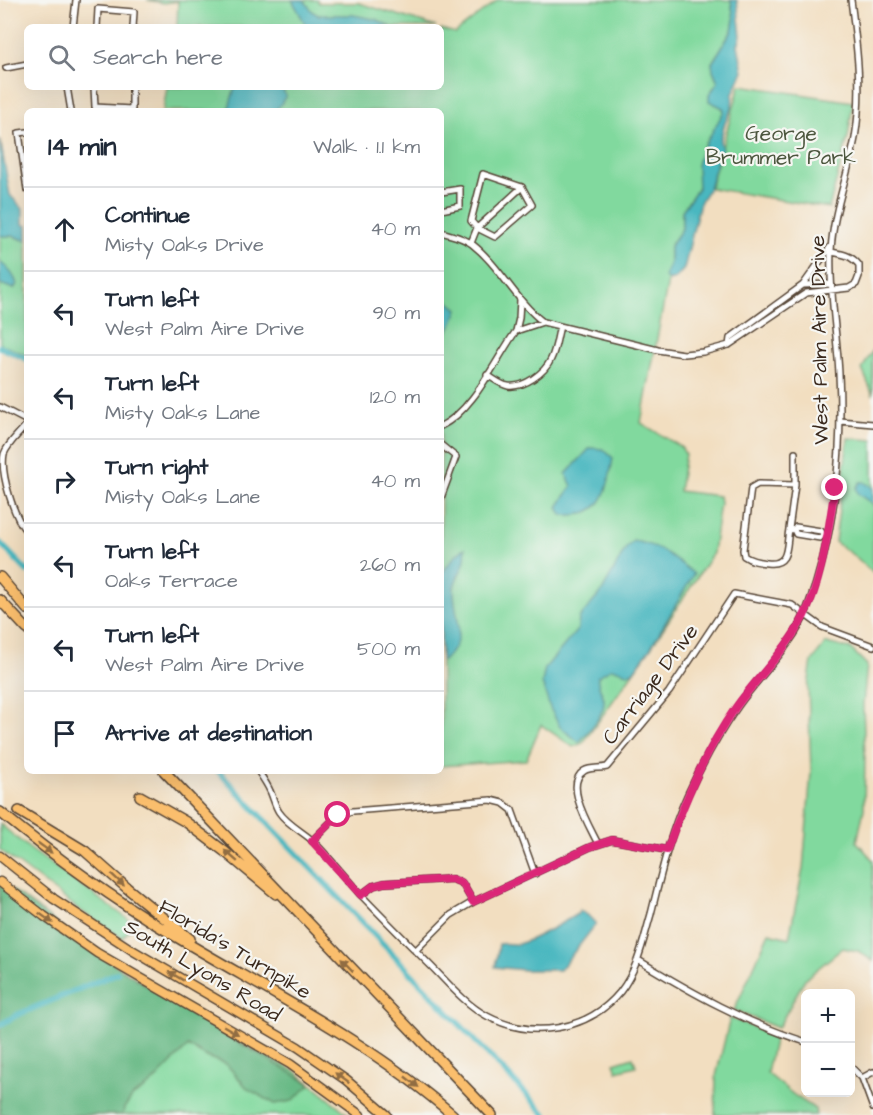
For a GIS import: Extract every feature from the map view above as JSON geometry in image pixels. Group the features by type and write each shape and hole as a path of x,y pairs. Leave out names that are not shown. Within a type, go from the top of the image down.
{"highway":[{"path":"0,577 24,605"},
{"path":"0,600 24,626"},
{"path":"167,774 492,1115"},
{"path":"140,796 225,850 292,906"},
{"path":"19,811 85,851 202,951"},
{"name":"Florida's Turnpike","path":"0,812 104,891 344,1035 389,1064 453,1115"}],"main road":[{"name":"South Lyons Road","path":"0,856 54,899 132,950 298,1047 346,1080 387,1115"},
{"name":"South Lyons Road","path":"0,882 97,953 290,1064 360,1115"}],"street":[{"path":"73,24 76,0"},
{"name":"West Palm Aire Drive","path":"415,951 471,1006 488,1017 527,1030 568,1027 604,1008 629,979 638,960 667,850 683,805 705,759 736,708 794,634 805,614 822,562 835,488 840,421 839,372 831,287 831,252 838,202 858,120 859,55 851,0"},
{"path":"97,24 98,9 134,12 133,24"},
{"path":"6,68 24,65"},
{"path":"68,90 70,108"},
{"path":"94,90 95,106 120,108"},
{"path":"132,90 132,108"},
{"path":"24,132 19,133 24,169"},
{"path":"483,174 522,187 532,205 495,237 477,228 471,221 483,174"},
{"path":"471,243 477,228 522,187"},
{"path":"444,192 460,189 460,206 444,209"},
{"path":"444,233 471,243 532,313 543,322 658,350 684,354 729,345 806,293 831,287"},
{"path":"729,345 730,338 803,285 832,245"},
{"path":"803,285 849,288 856,284 860,276 860,265 854,258 831,252"},
{"path":"444,424 454,419 467,405 516,331 520,299"},
{"path":"516,331 543,322"},
{"path":"487,375 505,386 512,386 523,384 542,372 551,361 560,326"},
{"path":"0,407 24,421"},
{"path":"840,421 873,424"},
{"path":"24,427 4,453 1,466 15,512 24,529"},
{"path":"444,447 456,457 444,490"},
{"path":"795,453 795,485 792,530 784,559 781,563 776,564 750,560 744,556 743,550 751,488 758,484 795,485"},
{"path":"792,530 796,527 821,531 825,535"},
{"name":"Carriage Drive","path":"598,844 574,790 576,780 581,773 590,768 607,767 669,692 734,594 792,605 805,614"},
{"path":"805,614 822,627 873,646"},
{"path":"260,774 269,787 279,812 312,841 415,951 452,915 473,902 598,844 612,840 667,850"},
{"path":"312,841 338,815 353,811 491,801 503,803 512,810 536,874"},
{"path":"361,895 373,886 384,883 452,879 462,883 473,902"},
{"path":"638,960 687,990 743,1018 801,1040"},
{"path":"855,1071 862,1078 873,1108"},
{"path":"862,1078 873,1072"}],"green space":[{"path":"147,0 317,0 319,3 359,3 426,24 177,24 178,1 164,3"},
{"path":"498,0 731,0 734,20 732,31 712,63 718,82 712,90 724,111 700,154 698,188 682,211 682,229 670,246 670,263 665,276 668,281 641,423 681,447 685,454 679,491 719,496 713,553 650,649 583,743 573,747 541,725 526,760 444,766 444,108 164,108 166,90 444,90 444,30 455,33"},
{"name":"George Brummer Park","path":"740,85 853,102 848,137 829,208 710,188"},
{"path":"0,236 13,236 24,240 24,354 0,344"},
{"path":"873,350 873,395 862,369"},
{"path":"848,438 873,440 873,573 835,542"},
{"path":"826,643 851,649 867,665 863,705 864,809 857,842 873,860 873,961 858,951 843,948 805,979 778,1028 734,1010 769,933 789,938 803,869 811,772 808,686 812,661"},
{"path":"0,824 30,849 135,924 122,938 77,908 0,850"},
{"path":"0,881 97,953 203,1022 311,1084 292,1101 275,1104 248,1089 226,1064 209,1058 188,1046 150,1085 133,1096 124,1108 123,1115 0,1115"},
{"path":"0,888 175,1007 295,1071 349,1115 0,1115"},
{"path":"730,1018 775,1036 767,1073 815,1109 816,1115 715,1115 716,1076"},
{"path":"633,1057 636,1066 617,1071 614,1063"}],"water":[{"path":"292,0 304,0 318,15 353,15 378,20 385,24 305,24"},
{"path":"731,0 737,0 741,36 738,45 743,71 733,94 732,108 725,123 720,141 722,148 711,183 699,206 684,269 675,279 668,281 665,276 670,263 670,246 682,229 682,211 698,188 697,165 700,154 724,111 723,108 709,101 709,95 718,82 712,63 732,31 734,20"},
{"path":"234,90 283,90 286,96 277,108 229,108"},
{"path":"0,139 10,195 23,209 24,240 13,236 0,236"},
{"path":"0,262 14,277 17,284 14,289 0,284"},
{"path":"444,297 458,309 452,325 444,336"},
{"path":"590,448 603,449 613,458 605,492 595,507 587,512 562,515 558,507 572,486 566,474"},
{"path":"860,482 873,488 873,504 858,494 856,488"},
{"path":"633,541 659,549 694,574 650,649 633,672 627,673 612,668 598,676 604,706 595,723 579,742 560,727 550,708 542,683 545,668 578,629 579,618 601,593 626,548"},
{"path":"465,548 465,561 454,589 458,635 452,652 444,660 444,570"},
{"path":"579,910 596,924 560,970 495,967 499,944 518,944 532,939 579,913"}],"waterway":[{"path":"0,347 24,358"},
{"path":"0,543 24,568"},
{"path":"221,774 546,1115"},
{"path":"0,1025 17,1015 117,973"}],"route":[{"path":"338,815 312,841 361,895 373,886 384,883 452,879 462,883 473,902 590,847 612,840 667,850 683,805 705,759 736,708 794,634 805,614 822,562 835,488"}]}
